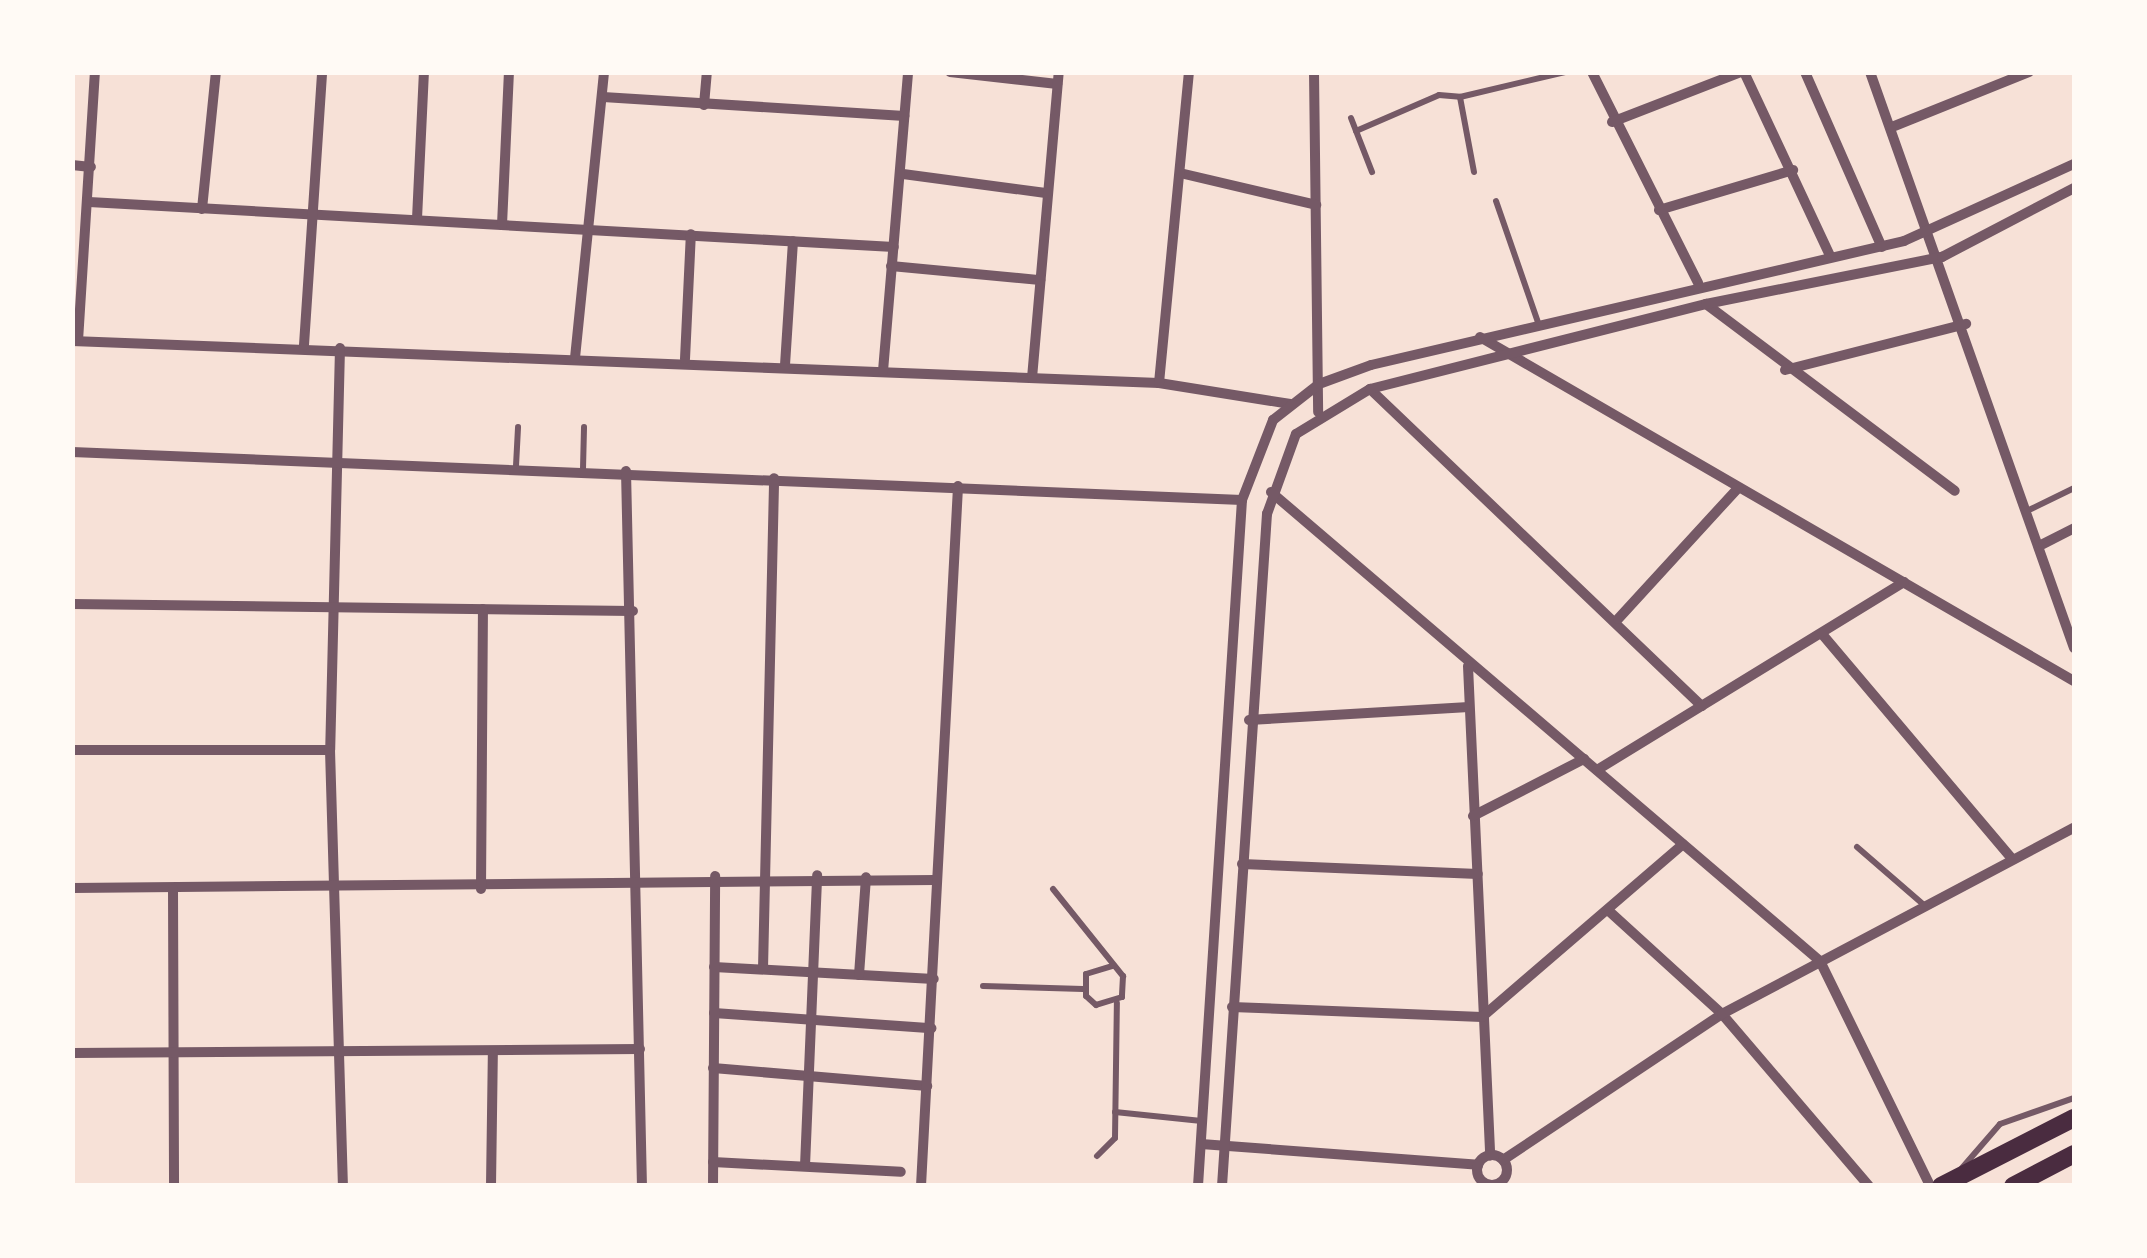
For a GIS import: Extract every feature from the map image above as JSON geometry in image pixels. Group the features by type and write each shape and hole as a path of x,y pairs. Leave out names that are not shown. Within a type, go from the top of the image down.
{"main road":[{"path":"1946,1183 2074,1118"},
{"path":"2013,1186 2074,1154"}],"street":[{"path":"95,72 91,167 75,341 304,345 575,358 686,358 1159,383 1290,404"},
{"path":"202,209 216,72"},
{"path":"304,345 309,213 322,72"},
{"path":"417,219 424,72"},
{"path":"502,225 508,72"},
{"path":"575,358 604,72"},
{"path":"704,105 707,72"},
{"path":"883,370 903,174 908,72"},
{"path":"950,72 1058,78 1032,378"},
{"path":"1159,383 1189,72"},
{"path":"1314,72 1318,412"},
{"path":"1592,72 1612,122 1698,282"},
{"path":"1612,122 1742,72 1793,170 1830,256"},
{"path":"1805,72 1882,247"},
{"path":"1870,72 1934,232 2044,544 2074,648"},
{"path":"1892,127 2029,72"},
{"path":"604,97 904,116"},
{"path":"1198,1186 1242,500 1255,448 1290,404 1319,384 1480,337 1698,282 1882,247 1934,232 2074,164"},
{"path":"72,166 91,167"},
{"path":"1659,210 1793,170"},
{"path":"1180,173 1316,205"},
{"path":"903,174 1046,193"},
{"path":"1222,1186 1249,720 1271,492 1280,460 1318,412 1370,389 1500,354 1706,304 1942,257 2074,188"},
{"path":"88,202 894,247"},
{"path":"686,358 691,234"},
{"path":"786,366 793,241"},
{"path":"892,266 1040,280"},
{"path":"1706,304 1786,370 1955,491"},
{"path":"1786,370 1966,324"},
{"path":"1480,337 1500,354 2074,682"},
{"path":"340,348 330,750 343,1186"},
{"path":"1370,389 1618,618 1702,706"},
{"path":"72,452 516,466 1242,500"},
{"path":"626,471 633,611 642,1186"},
{"path":"763,970 774,478"},
{"path":"920,1186 958,486"},
{"path":"1618,618 1738,488"},
{"path":"1271,492 1468,666 1584,758 1820,961 1930,1186"},
{"path":"2044,544 2074,528"},
{"path":"1597,770 1904,582"},
{"path":"72,604 633,611"},
{"path":"481,890 484,609"},
{"path":"1822,634 2012,858"},
{"path":"1468,666 1465,706 1486,1014 1490,1156"},
{"path":"1249,720 1465,706"},
{"path":"1227,736 1248,738"},
{"path":"72,750 330,750"},
{"path":"1473,816 1584,758"},
{"path":"1503,1160 1722,1014 2074,828"},
{"path":"1232,1007 1486,1014 1610,912 1683,844"},
{"path":"1242,864 1478,874"},
{"path":"72,888 481,890 637,878 765,875 935,880"},
{"path":"804,1166 816,875"},
{"path":"713,1186 716,876"},
{"path":"859,975 866,877"},
{"path":"173,889 174,1186"},
{"path":"1610,912 1722,1014 1869,1186"},
{"path":"714,967 934,979"},
{"path":"714,1012 931,1028"},
{"path":"72,1052 640,1048"},
{"path":"491,1186 492,1051"},
{"path":"713,1068 927,1086"},
{"path":"1201,1144 1478,1165 1490,1156"},
{"path":"1490,1156 1503,1160"},
{"path":"1478,1165 1481,1183 1504,1182 1503,1160"},
{"path":"713,1162 901,1172"}],"lane":[{"path":"1356,131 1439,95 1460,98 1565,72"},
{"path":"1460,98 1474,172"},
{"path":"1351,118 1372,172"},
{"path":"1496,200 1538,322"},
{"path":"516,466 518,427"},
{"path":"583,469 584,427"},
{"path":"2032,509 2074,488"},
{"path":"1857,847 1924,906"},
{"path":"1054,889 1125,983 1117,1002 1112,1147 1097,1156"},
{"path":"1083,989 1091,969 1112,966"},
{"path":"983,986 1083,989"},
{"path":"1083,989 1096,1006 1117,1002"},
{"path":"1946,1183 2000,1124 2074,1098"},
{"path":"1115,1112 1202,1121"}]}
